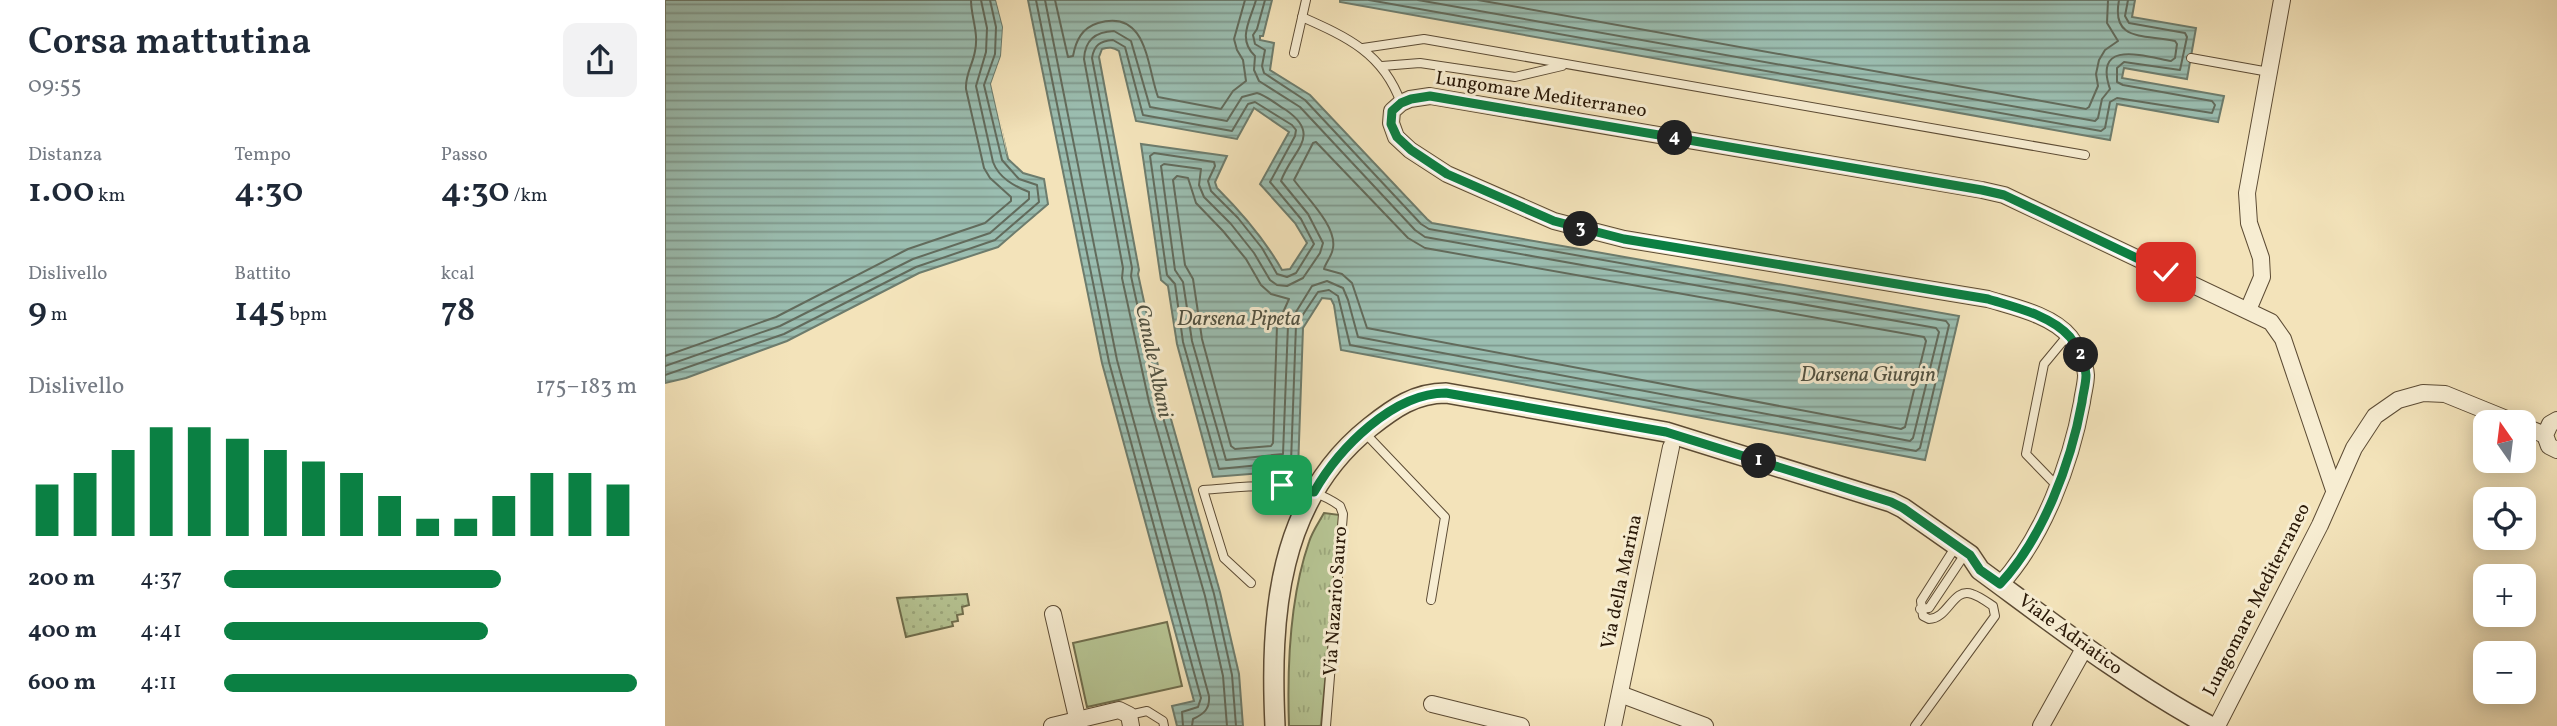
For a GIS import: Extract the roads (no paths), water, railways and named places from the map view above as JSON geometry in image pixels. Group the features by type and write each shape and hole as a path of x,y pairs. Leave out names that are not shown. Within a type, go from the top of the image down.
{"street":[{"path":"2248,310 2262,277 2261,258 2249,223 2247,193 2282,0"},
{"name":"Lungomare Mediterraneo","path":"1401,103 1430,96 2004,195 2271,323 2283,339 2334,489 2320,525 2217,726"},
{"path":"1401,103 1392,111 1391,124 1397,137 1411,150 1447,174 1554,221 1624,239 1988,299 2037,314 2069,335 2082,356 2086,376 2077,432 2032,542 2000,584"},
{"name":"Viale Adriatico","path":"1417,396 1446,393 1684,437 1891,502 1961,549 1980,570 2085,647 2163,700 2210,726"},
{"path":"2334,489 2354,448 2375,416 2399,400 2423,393 2445,394 2484,410"},
{"name":"Via Nazario Sauro","path":"1275,726 1275,634 1280,582 1292,537 1314,492 1339,457 1364,432 1391,411 1417,396"},
{"path":"2545,435 2550,424 2557,421"},
{"path":"2536,431 2545,435 2550,446 2557,450"},
{"name":"Via della Marina","path":"1613,726 1671,447"},
{"path":"1053,614 1078,723"},
{"path":"2041,726 2085,647"},
{"path":"1620,694 1705,726"},
{"path":"1432,704 1521,726"},
{"path":"1052,726 1078,723 1119,710 1130,721"}],"lane":[{"path":"1294,53 1306,0"},
{"path":"1302,17 1341,34 1363,48 1382,66 1395,85 1401,103"},
{"path":"1363,48 1424,39 2085,155"},
{"path":"2191,58 2269,72"},
{"path":"1382,66 1420,63 1515,77 1567,65"},
{"path":"2057,486 2026,454 2044,363 2069,335"},
{"path":"1364,432 1445,517 1431,600"},
{"path":"1251,583 1224,558 1203,490 1282,485 1314,492"},
{"name":"Via Nazario Sauro","path":"1314,492 1340,506 1343,514 1327,726"},
{"path":"1915,726 1995,616 1993,606 1972,593 1964,593 1958,596 1941,617 1935,620 1923,616 1920,609 1929,608 1961,549"},
{"path":"1130,721 1147,711 1163,721 1164,726"}],"water":[{"path":"665,0 996,0 1003,27 1001,56 991,84 1008,159 1023,173 1044,179 1048,204 998,247 919,273 787,341 686,378 665,383"},
{"path":"1028,0 1272,0 1263,36 1260,36 1260,40 1274,43 1270,70 1310,95 1432,223 1959,316 1925,460 1341,350 1334,305 1331,299 1322,298 1303,328 1298,470 1213,477 1177,344 1168,286 1161,280 1141,144 1227,156 1215,182 1217,188 1252,226 1282,270 1290,269 1307,243 1295,223 1260,184 1289,132 1254,108 1237,139 1136,121 1119,51 1102,49 1099,57 1138,274 1165,398 1220,592 1239,674 1243,726 1177,726 1172,706 1194,701 1102,363"},
{"path":"1340,0 2135,0 2132,17 2196,28 2187,79 2124,68 2122,78 2224,96 2218,122 2117,104 2110,140"}],"water label":[{"name":"Darsena Pipeta","path":"1239,319"},
{"name":"Canale Albani","path":"1153,361"},
{"name":"Darsena Giurgin","path":"1868,375"}]}
